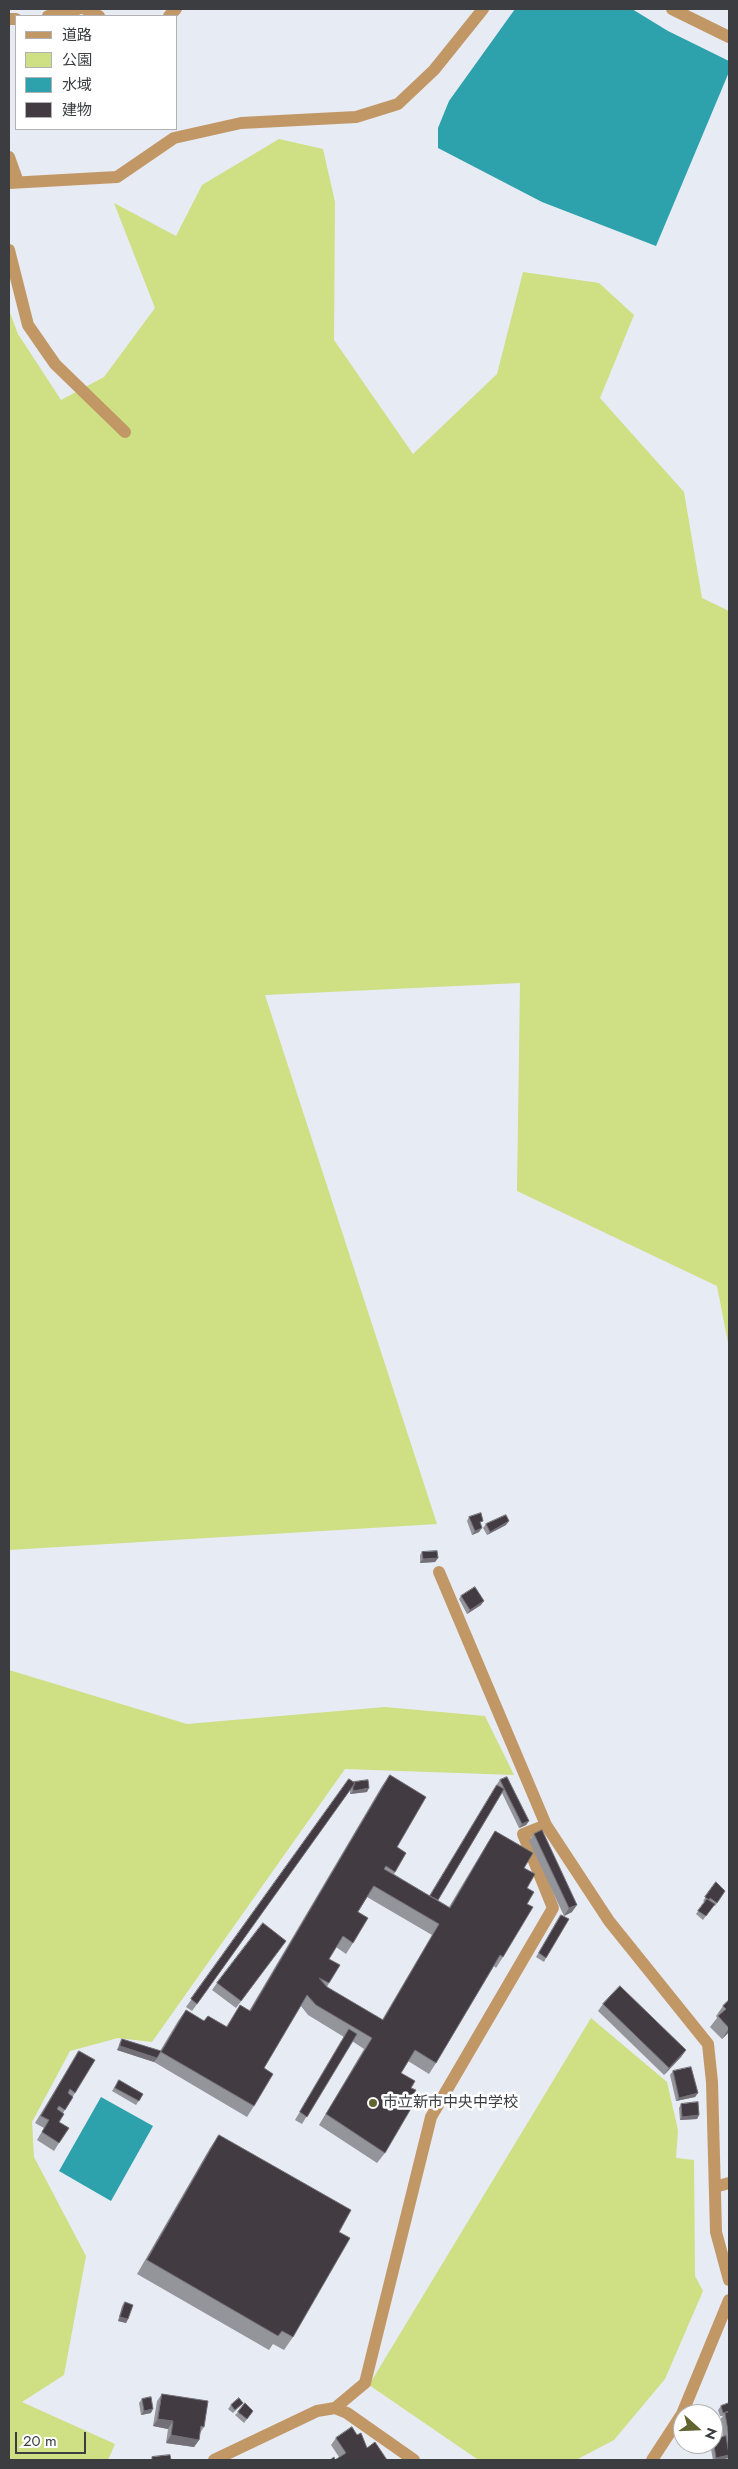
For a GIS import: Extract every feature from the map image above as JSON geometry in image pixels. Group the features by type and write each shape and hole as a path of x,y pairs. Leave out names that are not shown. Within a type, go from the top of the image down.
{"street":[{"path":"52,15 78,9"},
{"path":"85,9 97,15"},
{"path":"9,157 13,182 117,177 174,138 241,123 356,117 398,104 434,70 483,9"},
{"path":"672,9 729,37"},
{"path":"9,250 28,325 55,364 125,432"},
{"path":"439,1572 546,1825 609,1921 708,2044 712,2082 716,2232 729,2280"},
{"path":"214,2460 317,2411 335,2408 365,2383 431,2116 554,1908 523,1834 546,1825"},
{"path":"715,2187 729,2183"},
{"path":"652,2460 682,2414 729,2300"},
{"path":"335,2408 347,2413 414,2460"}],"green space":[{"path":"279,139 323,149 335,202 334,340 413,454 497,374 523,272 599,283 634,315 600,398 684,492 702,598 729,611 729,1348 717,1286 517,1191 520,983 265,995 437,1524 9,1550 9,310 18,334 61,400 104,377 155,308 114,203 176,236 202,185"},
{"path":"9,1670 187,1724 385,1707 485,1716 514,1775 345,1769 152,2042 118,2038 70,2051 32,2122 34,2157 86,2256 64,2375 22,2402 115,2444 108,2460 9,2460"},
{"path":"591,2018 667,2082 678,2130 676,2158 694,2160 695,2276 703,2291 665,2379 614,2440 576,2460 477,2459 369,2385"}],"water":[{"path":"515,9 632,9 668,31 729,61 729,72 656,246 542,202 438,148 438,128 449,101"},
{"path":"101,2097 153,2126 111,2201 59,2171"}],"building":[{"path":"481,1513 483,1521 480,1522 482,1528 475,1531 469,1517"},
{"path":"506,1515 509,1521 490,1532 486,1524"},
{"path":"437,1551 438,1558 423,1559 422,1552"},
{"path":"475,1587 484,1601 470,1610 461,1596"},
{"path":"390,1775 426,1797 397,1847 406,1853 395,1872 386,1866 384,1869 450,1908 495,1831 533,1853 524,1868 535,1874 527,1888 534,1892 527,1904 533,1907 503,1957 500,1955 436,2063 415,2050 401,2073 415,2081 411,2088 416,2090 409,2102 413,2105 385,2153 326,2114 372,2038 316,2005 307,1995 264,2068 273,2074 254,2106 161,2052 186,2010 204,2021 208,2016 227,2027 240,2005 250,2011","holes":["374,1886 439,1924 383,2020 327,1987 319,1978 329,1983 340,1965 329,1959 343,1936 353,1943 368,1918 358,1912"]},
{"path":"507,1777 529,1821 522,1824 500,1780"},
{"path":"349,1779 355,1783 197,2004 191,1999"},
{"path":"368,1780 369,1788 353,1791 355,1783 353,1782"},
{"path":"497,1785 504,1789 438,1900 430,1896"},
{"path":"542,1830 577,1905 569,1908 534,1834"},
{"path":"716,1882 725,1891 717,1903 705,1897"},
{"path":"707,1899 715,1904 706,1916 698,1911"},
{"path":"561,1915 569,1919 546,1958 539,1953"},
{"path":"263,1923 286,1941 241,2001 217,1983"},
{"path":"620,1986 686,2050 669,2068 603,2004"},
{"path":"729,2000 729,2028 718,2016 726,2009 723,2006"},
{"path":"349,2029 357,2034 307,2117 300,2112"},
{"path":"122,2039 161,2051 157,2058 120,2046"},
{"path":"79,2051 95,2060 75,2093 70,2089 68,2093 73,2097 65,2110 59,2106 57,2109 64,2114 59,2122 69,2128 59,2143 42,2132 49,2120 41,2116"},
{"path":"691,2067 698,2093 679,2098 673,2071"},
{"path":"119,2080 143,2094 139,2101 115,2088"},
{"path":"698,2102 699,2115 682,2117 681,2104"},
{"path":"219,2135 351,2210 339,2232 350,2238 293,2337 282,2331 278,2336 147,2260"},
{"path":"125,2302 133,2305 128,2319 120,2317"},
{"path":"162,2394 208,2401 204,2427 201,2426 199,2440 171,2435 173,2421 158,2419"},
{"path":"151,2397 153,2409 144,2411 142,2399"},
{"path":"239,2398 243,2403 235,2410 231,2405"},
{"path":"245,2403 253,2411 247,2419 238,2412"},
{"path":"729,2403 729,2411 723,2413 723,2405"},
{"path":"729,2412 729,2437 725,2413"},
{"path":"352,2427 357,2435 361,2433 367,2448 375,2442 387,2460 335,2460 346,2453 336,2438"},
{"path":"726,2436 729,2455 716,2458 715,2454 723,2454 723,2437"},
{"path":"170,2455 171,2460 152,2460 152,2457"}],"place":[{"name":"市立新市中央中学校","path":"373,2103"}]}
